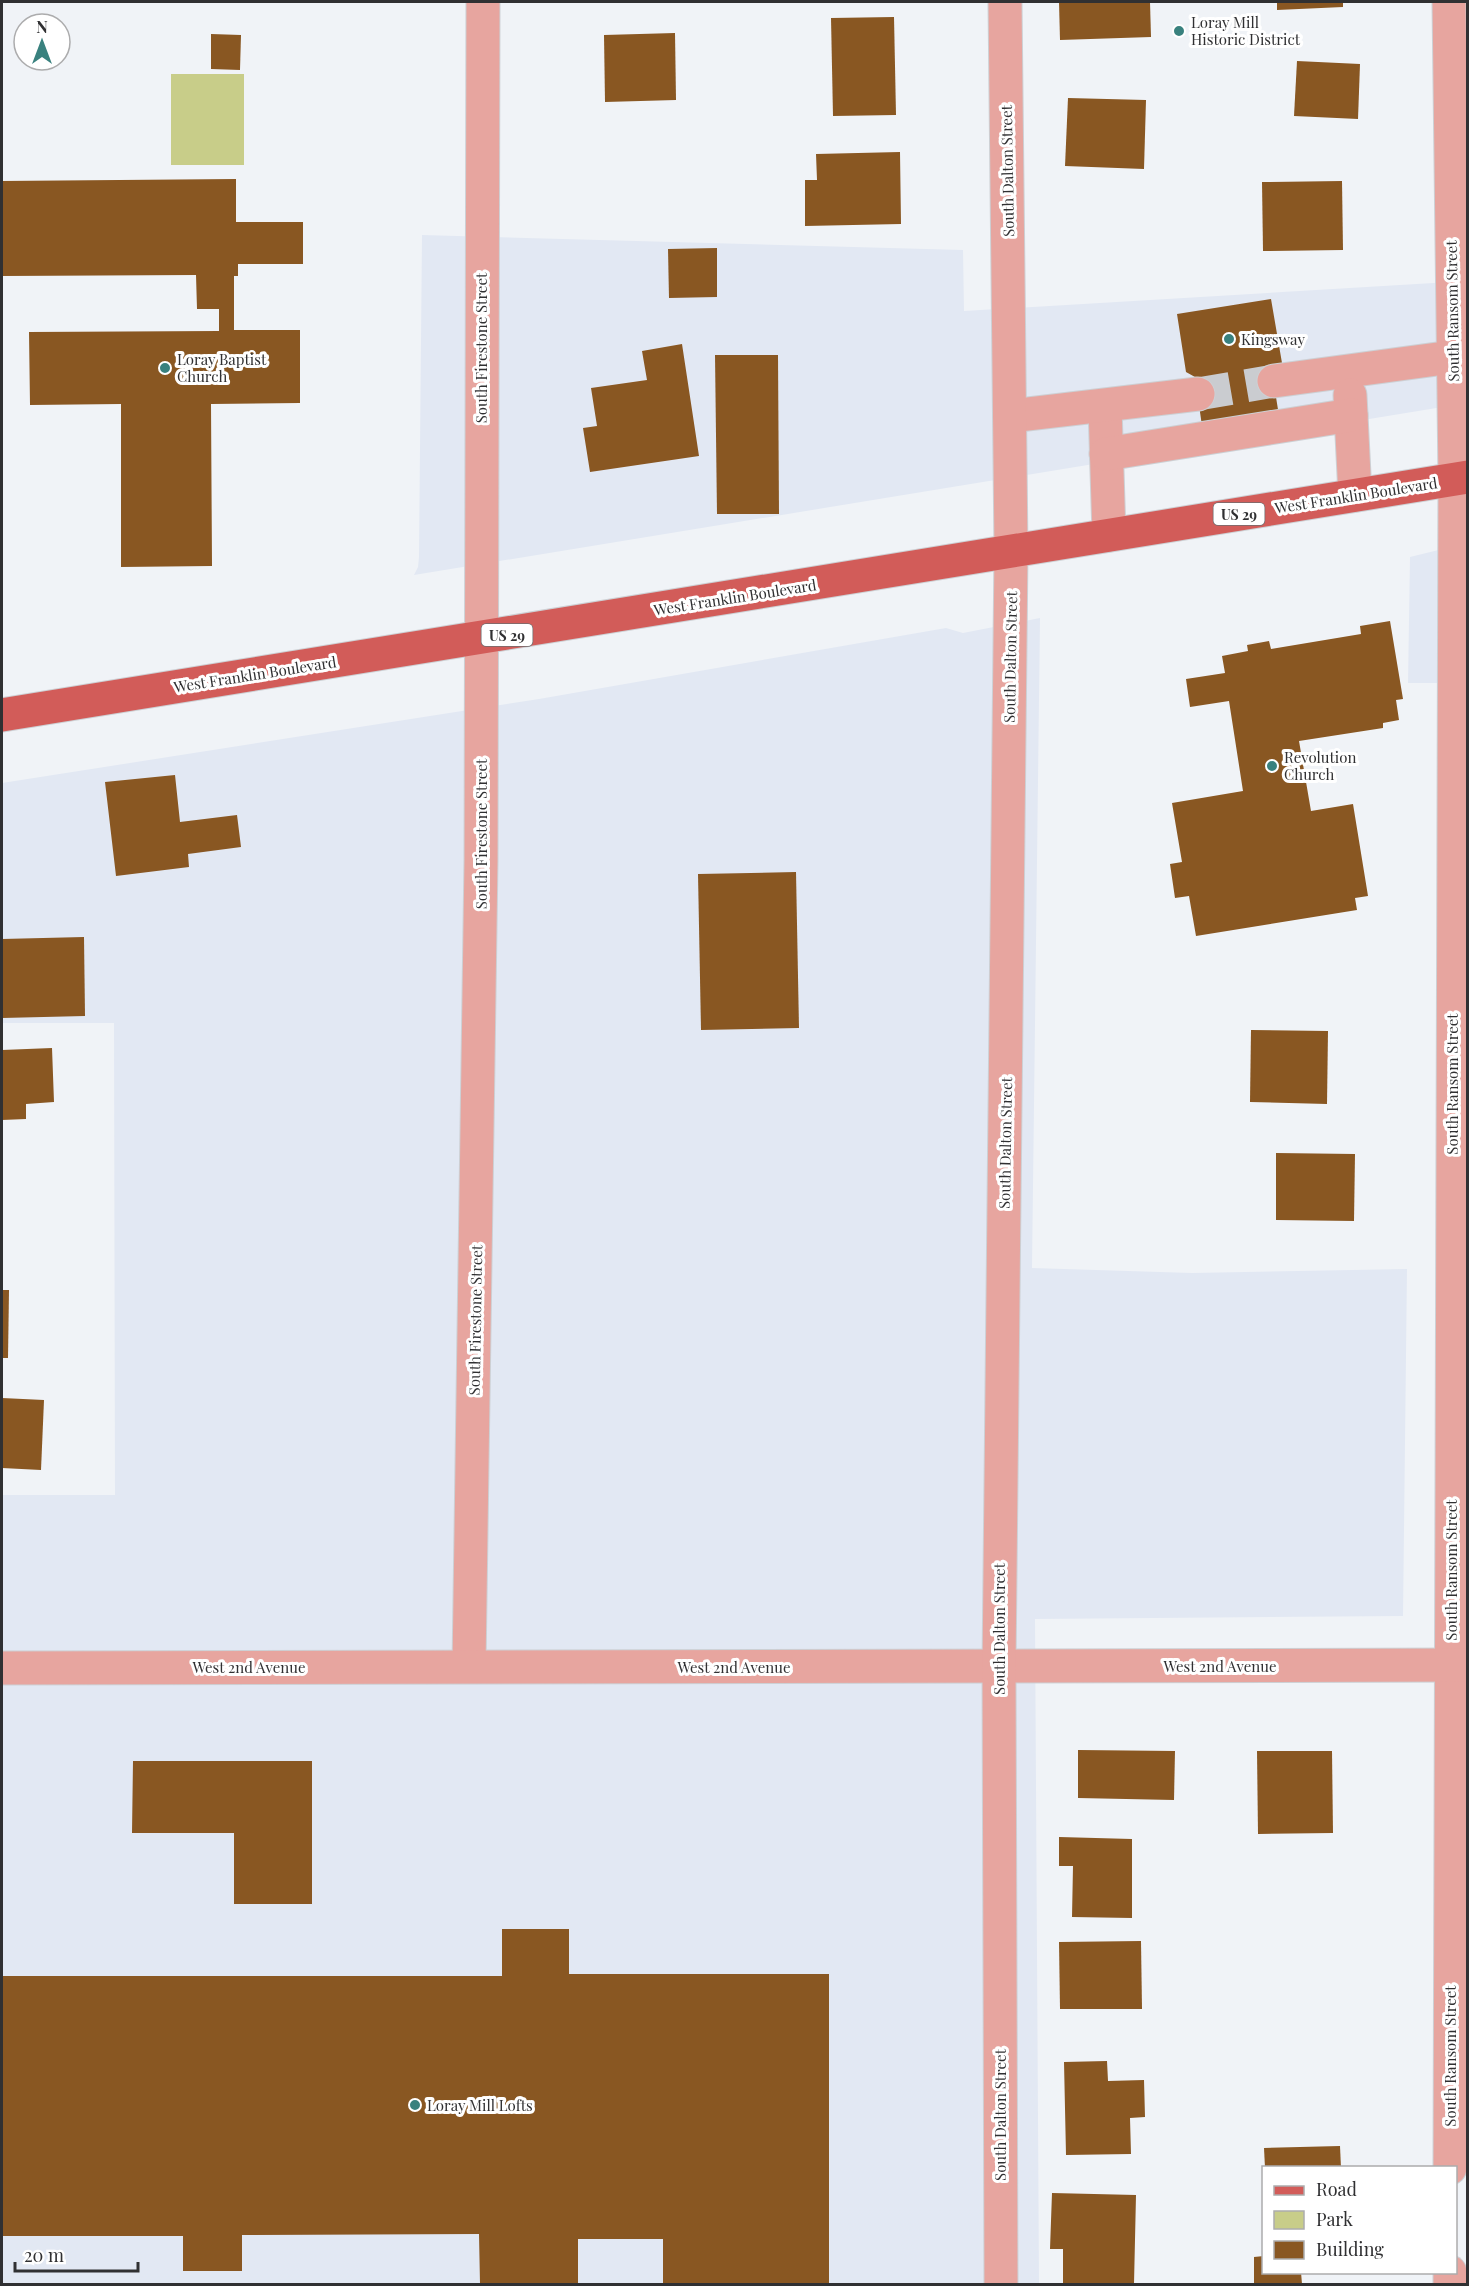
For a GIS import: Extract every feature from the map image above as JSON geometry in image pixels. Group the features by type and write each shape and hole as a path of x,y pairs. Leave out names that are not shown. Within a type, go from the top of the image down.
{"main road":[{"name":"West Franklin Boulevard","path":"2,715 1461,478"}],"street":[{"name":"South Firestone Street","path":"469,1666 478,1180 483,2"},
{"name":"South Dalton Street","path":"1000,2284 999,1667 1011,551 1005,2"},
{"name":"South Ransom Street","path":"1449,2 1452,357 1461,478 1459,1665 1450,2166"},
{"path":"1274,381 1452,357"},
{"path":"1349,372 1355,495"},
{"path":"1010,416 1198,394"},
{"path":"1105,406 1109,535"},
{"path":"1106,454 1351,415"},
{"name":"West 2nd Avenue","path":"2,1668 1459,1665"}],"shaded area":[{"path":"422,235 963,250 964,311 1467,281 1467,403 414,575 419,557"},
{"path":"1467,543 1467,683 1408,683 1410,557"},
{"path":"1040,618 1032,1268 1192,1273 1407,1269 1403,1616 1035,1619 1039,2284 2,2284 2,1495 115,1495 114,1023 2,1023 2,783 539,699 946,628 963,633"}],"green space":[{"path":"171,74 244,74 244,165 171,165"}],"building":[{"path":"1059,2 1150,2 1151,37 1060,40"},
{"path":"1277,2 1343,2 1343,7 1277,10"},
{"path":"894,17 896,115 833,116 831,18"},
{"path":"675,33 676,100 605,102 604,35"},
{"path":"211,34 241,35 240,70 211,69"},
{"path":"1297,61 1360,64 1358,119 1294,116"},
{"path":"1068,98 1146,100 1144,169 1065,166"},
{"path":"900,152 901,224 805,226 805,180 817,180 816,154"},
{"name":"Loray Baptist Church","path":"236,179 236,222 303,222 303,264 238,264 238,276 234,276 234,330 300,330 300,403 211,404 212,566 121,567 121,404 30,405 29,332 219,331 219,309 197,309 196,275 2,276 2,181"},
{"path":"1342,181 1343,250 1263,251 1262,182"},
{"path":"717,248 717,297 669,298 668,249"},
{"path":"1271,299 1282,363 1271,366 1280,422 1203,433 1195,377 1186,372 1177,314"},
{"path":"682,344 699,456 590,472 583,428 597,426 591,388 647,380 642,351"},
{"path":"715,355 778,355 779,514 717,514"},
{"name":"Revolution Church","path":"1390,621 1403,699 1396,700 1399,720 1383,723 1383,728 1299,741 1311,811 1353,804 1368,896 1355,898 1357,910 1196,936 1189,896 1175,898 1170,864 1182,862 1172,803 1243,791 1229,701 1190,707 1186,679 1225,673 1222,656 1248,651 1247,645 1269,641 1271,649 1361,634 1360,626"},
{"path":"175,775 180,822 237,815 241,847 188,854 189,867 116,876 105,782"},
{"path":"796,872 799,1028 701,1030 698,874"},
{"path":"84,937 85,1016 2,1018 2,939"},
{"path":"1251,1030 1328,1031 1327,1104 1250,1102"},
{"path":"52,1048 54,1102 26,1104 26,1119 2,1120 2,1050"},
{"path":"1276,1153 1355,1154 1354,1221 1276,1220"},
{"path":"2,1290 9,1290 8,1358 2,1358"},
{"path":"2,1398 44,1400 41,1470 2,1468"},
{"path":"1078,1750 1175,1751 1174,1800 1078,1798"},
{"path":"1257,1751 1332,1751 1333,1833 1258,1834"},
{"path":"133,1761 312,1761 312,1904 234,1904 234,1833 132,1833"},
{"path":"1059,1837 1132,1839 1132,1918 1072,1917 1073,1866 1059,1866"},
{"name":"Loray Mill Lofts","path":"502,1929 569,1929 569,1974 829,1974 829,2284 663,2284 663,2239 578,2239 578,2284 480,2284 479,2234 242,2235 242,2271 183,2271 183,2236 2,2236 2,1976 502,1976"},
{"path":"1141,1941 1142,2009 1060,2009 1059,1942"},
{"path":"1107,2061 1108,2081 1144,2080 1145,2117 1130,2118 1131,2154 1066,2155 1064,2062"},
{"path":"1340,2146 1341,2166 1265,2166 1264,2148"},
{"path":"1052,2193 1136,2195 1134,2284 1063,2284 1063,2249 1050,2249"},
{"path":"1262,2256 1262,2274 1301,2274 1302,2284 1254,2284 1254,2257"}],"tunnel":[{"path":"1198,394 1274,381"}],"place":[{"name":"Loray Mill Historic District","path":"1179,31"},
{"name":"Kingsway","path":"1229,339"},
{"name":"Loray Baptist Church","path":"165,368"},
{"name":"Revolution Church","path":"1272,766"},
{"name":"Loray Mill Lofts","path":"415,2105"}]}
